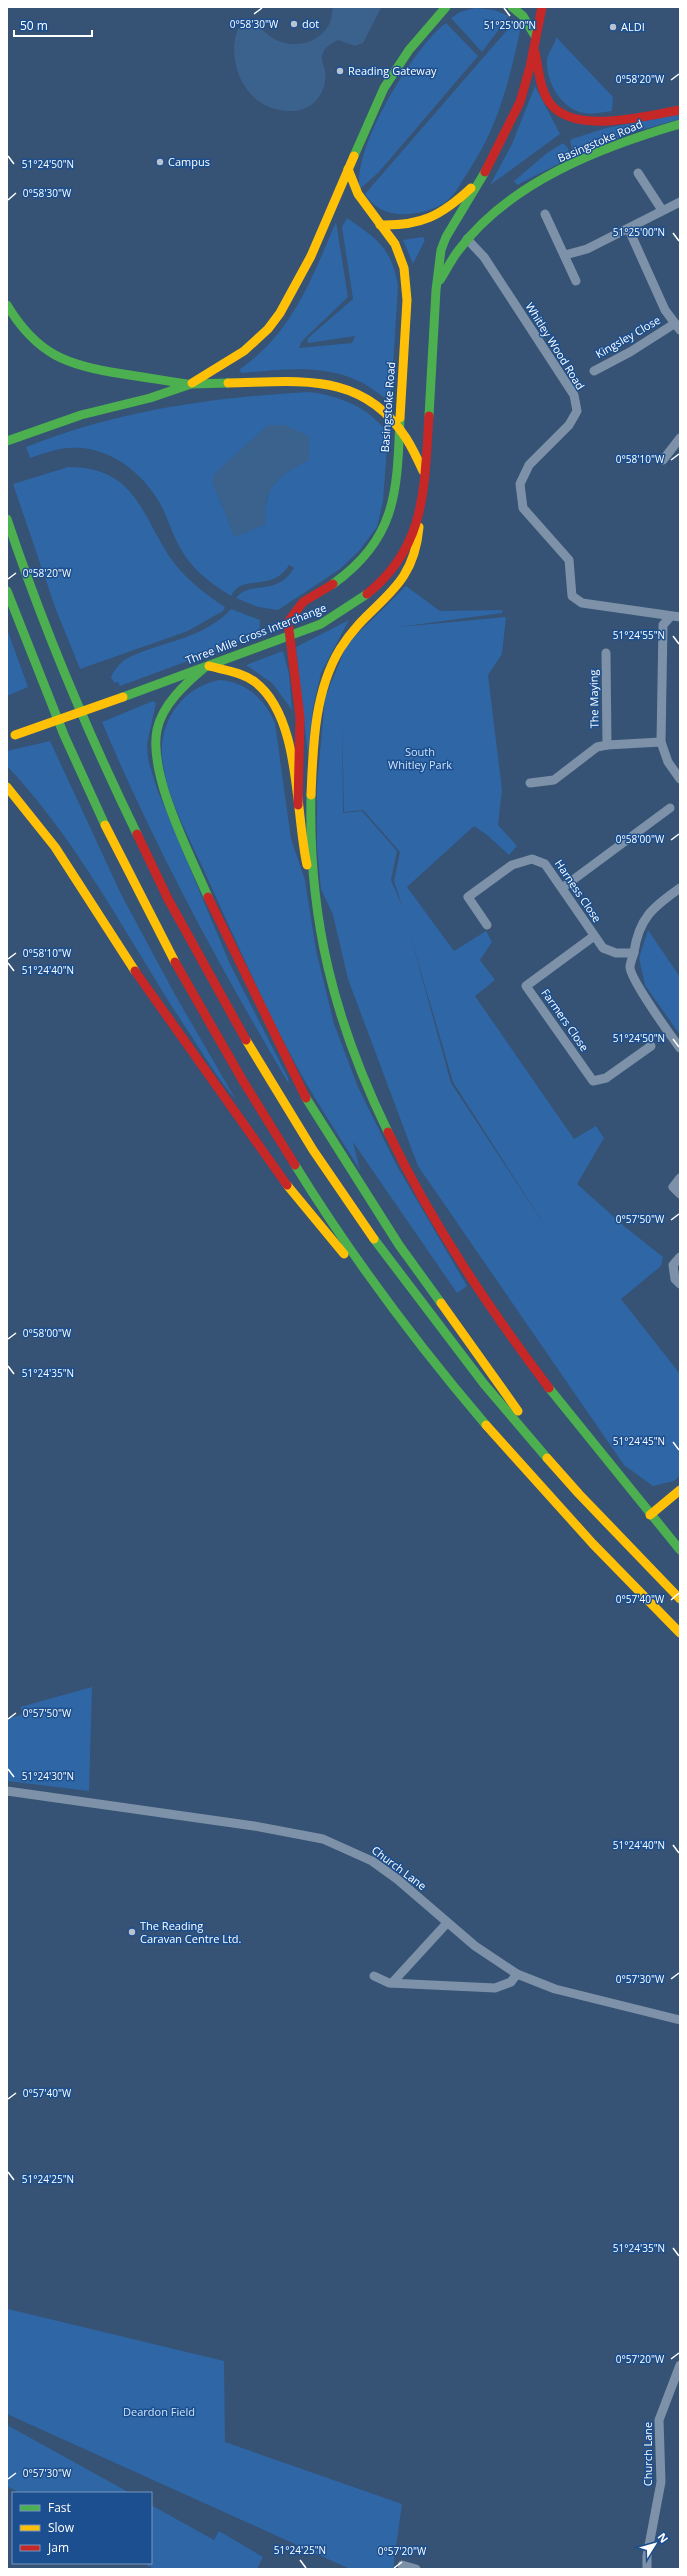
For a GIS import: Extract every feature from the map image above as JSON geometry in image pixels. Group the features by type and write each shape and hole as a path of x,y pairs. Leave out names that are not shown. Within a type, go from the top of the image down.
{"main road":[{"path":"7,441 31,432 191,384 244,350 268,329 280,313 311,256 384,88 409,50 446,7"},
{"path":"512,7 523,16 536,36"},
{"name":"Basingstoke Road","path":"424,475 436,290 443,244 514,118 525,87 542,7"},
{"name":"Basingstoke Road","path":"534,47 540,82 545,94 555,108 570,119 589,124 680,110"},
{"name":"Basingstoke Road","path":"436,290 450,260 467,239 483,222 535,184 561,170 641,136 680,124"},
{"name":"Basingstoke Road","path":"288,636 289,618 303,602 352,569 373,546 384,530 390,513 399,429 406,282 400,255 380,225 357,196 348,170"},
{"path":"380,225 405,226 428,221 442,214 479,180"},
{"path":"7,305 16,320 38,343 56,356 76,366 93,370 191,384 331,384 351,390 373,402 399,429 424,475"},
{"name":"Three Mile Cross Interchange","path":"11,736 123,697 321,624 344,611 375,588 403,555 414,538 419,524 424,475"},
{"path":"7,519 46,631 122,808 185,934 246,1045 313,1153 413,1296 493,1396 563,1477 680,1599"},
{"path":"313,888 312,797 318,712 325,684 336,656 347,639 394,592 414,562 419,545 419,524"},
{"path":"7,591 40,680 65,741 105,827 165,945 252,1096 354,1256 393,1309 473,1409 553,1502 680,1633"},
{"path":"288,636 298,687 300,719 301,761 298,805"},
{"path":"563,1477 399,1245 303,1093 215,914 163,786 155,753 157,729 165,710 185,684 206,667 254,681 274,702 284,722 298,805 301,837 313,888 323,950 350,1046 382,1120 417,1189 453,1249 514,1340 576,1423 680,1550"},
{"path":"7,787 36,820 62,856 132,968 270,1160 320,1227 393,1309"},
{"path":"650,1515 680,1490"}],"street":[{"path":"638,172 662,210"},
{"path":"565,255 587,249 629,230 662,210 680,202"},
{"path":"545,214 576,281"},
{"name":"Kingsley Close","path":"594,371 677,327 665,310 629,230"},
{"name":"Whitley Wood Road","path":"467,239 484,257 574,395 576,411 569,425 529,465 520,484 523,508 569,560 572,596 575,600 582,603 659,613 670,617 680,617"},
{"path":"663,460 680,438"},
{"path":"670,617 663,625 661,742 668,762 680,779"},
{"name":"The Maying","path":"606,653 607,745"},
{"path":"530,783 554,780 596,747 661,742"},
{"path":"562,888 670,808"},
{"name":"Harness Close","path":"487,926 468,897 512,865 532,859 545,864 603,948 616,953 634,953"},
{"path":"680,888 655,906 644,919 635,940 634,953 630,968 648,1002 680,1048"},
{"name":"Farmers Close","path":"594,936 526,986 593,1081 606,1078 651,1046"},
{"path":"680,1178 673,1187 680,1194"},
{"path":"680,1257 673,1265 675,1279 680,1284"},
{"name":"Church Lane","path":"7,1792 254,1826 323,1839 369,1859 397,1879 447,1923 484,1952 517,1974 555,1989 680,2020"},
{"path":"392,1983 447,1923"},
{"path":"374,1976 392,1983 495,1988 511,1982 517,1974"},
{"name":"Church Lane","path":"647,2569 647,2556 661,2482 659,2420 680,2365"},
{"path":"402,2565 416,2569"}],"green space":[{"path":"475,8 494,10 509,16 482,52 451,18 460,12"},
{"path":"515,21 520,31 500,106 486,141 454,194 436,208 413,214 390,213 373,204 365,194"},
{"path":"446,23 478,56 379,172 360,189 360,172 365,151 374,126 402,76 418,53 433,35"},
{"path":"556,37 613,97 612,111 591,114 584,113 568,106 556,93 549,77 547,60"},
{"path":"535,86 560,134 490,185 512,144"},
{"path":"680,114 680,119 634,132 574,156 570,141 572,139 606,128"},
{"path":"563,143 568,148 570,158 517,185 514,181 547,153"},
{"path":"347,218 367,232 381,245 387,253 395,272 398,285 391,401 361,382 328,372 300,369 242,373 239,370 258,355 287,322 309,284 336,222 348,297 302,341 299,348 352,343 355,336 308,343 307,339 353,299 342,227"},
{"path":"423,237 425,240 413,264 403,240"},
{"path":"309,392 332,396 353,404 363,410 372,416 388,433 383,501 377,527 359,551 340,569 278,610 258,607 236,598 242,592 272,586 279,583 287,577 294,568 289,565 282,573 274,578 266,581 242,585 236,589 231,596 206,578 185,556 178,545 156,496 136,473 124,464 111,456 83,448 58,449 30,458 26,447 95,424 130,415 201,402 273,394","holes":["309,460 286,471 270,489 264,511 235,537 212,480"]},
{"path":"68,467 90,469 107,474 121,483 132,494 175,564 195,584 225,607 223,611 188,631 80,669 55,607 13,484"},
{"name":"South Whitley Park","path":"406,586 440,611 503,610 502,613 399,627 506,617 502,654 488,675 502,790 498,825 517,846 509,855 487,835 474,826 407,887 454,951 486,931 492,942 480,960 495,980 475,996 574,1139 596,1126 604,1138 577,1184 624,1226 663,1257 661,1266 621,1299 680,1374 680,1475 674,1481 653,1486 624,1465 418,1166 348,979 333,915 321,889 317,849 317,785 325,698 347,644","holes":["342,720 344,812 363,810 400,852 394,881 402,906 391,880 397,851 362,811 343,813","410,934 453,1082 547,1229 451,1083"]},
{"path":"231,609 260,620 259,635 120,686 118,682 115,683 111,678 117,667 126,659 194,634 220,619"},
{"path":"349,620 321,673 313,708 308,756 296,647"},
{"path":"7,629 28,687 7,696"},
{"path":"283,651 289,674 292,710 272,683 246,665"},
{"path":"220,680 230,681 247,688 266,707 275,723 291,839 305,880 316,950 334,1024 358,1087 397,1166 467,1286 457,1293 353,1142 360,1170 306,1083 292,1058 254,980 173,803 164,772 162,757 162,743 165,730 176,707 185,697 195,689"},
{"path":"153,701 156,703 147,744 148,759 157,789 229,962 288,1078 289,1084 189,906 122,769 102,722"},
{"path":"50,741 121,894 174,993 236,1100 223,1084 166,997 81,861 34,796 7,766 7,751"},
{"path":"648,930 680,977 680,1031 678,1032 645,985 639,958"},
{"path":"92,1687 89,1791 7,1781 7,1719 23,1714 20,1707"},
{"name":"Deardon Field","path":"8,2309 224,2361 225,2442 402,2504 393,2569 350,2569 7,2414"},
{"path":"7,2425 128,2492 18,2492 7,2486"},
{"path":"152,2506 214,2540 219,2531 263,2557 257,2569 154,2569 145,2564 152,2564"}],"shaded area":[{"path":"333,7 381,8 363,43 355,46 338,40 325,49 322,58 325,71 324,86 318,98 307,107 301,110 293,111 270,107 253,96 241,81 235,63 234,46 237,31 245,22 255,20 263,30 280,42 288,44 305,43 313,40 326,29 331,20"},
{"path":"268,425 285,425 309,436 309,460 289,471 274,484 267,501 265,512 266,524 235,537 212,481 215,473"}],"traffic: fast":[{"path":"354,156 384,88 409,50 446,7"},
{"path":"512,7 523,16 535,36"},
{"path":"440,280 455,254 479,227 503,205 530,187 558,170 588,156 650,133 680,124"},
{"path":"429,416 436,290 441,250 446,237 485,172"},
{"path":"7,305 18,322 42,347 70,362 103,371 187,384"},
{"path":"7,441 81,415 150,398 191,384 228,383"},
{"path":"333,584 354,567 370,549 382,531 389,512 394,491 400,418"},
{"path":"7,519 35,599 83,718 137,834"},
{"path":"7,591 64,735 105,825"},
{"path":"123,697 321,624 367,594"},
{"path":"204,668 182,688 164,712 157,730 156,748 164,791 172,814 208,897"},
{"path":"311,795 311,840 314,884 328,968 339,1009 353,1050 369,1091 388,1132"},
{"path":"306,1098 399,1245 441,1303"},
{"path":"295,1165 339,1233 386,1299 435,1363 486,1425"},
{"path":"374,1239 484,1384 547,1458"},
{"path":"549,1388 680,1550"}],"traffic: slow":[{"path":"192,383 244,351 268,329 280,313 311,256 354,156"},
{"path":"348,169 358,194 395,244 404,268 407,300 400,418"},
{"path":"380,225 407,224 430,217 450,206 471,188"},
{"path":"228,383 303,382 349,390 369,401 389,416 406,438 423,471"},
{"path":"311,795 316,720 320,701 331,666 340,649 352,632 400,582 415,549 419,527"},
{"path":"209,666 239,674 255,682 270,698 281,718 289,741 294,767 307,865"},
{"path":"15,735 123,697"},
{"path":"7,787 55,847 135,971"},
{"path":"105,825 175,962"},
{"path":"246,1040 313,1150 374,1239"},
{"path":"287,1185 344,1254"},
{"path":"441,1303 518,1411"},
{"path":"486,1425 593,1544 680,1633"},
{"path":"547,1458 579,1494 680,1599"},
{"path":"650,1515 680,1490"}],"traffic: jam":[{"path":"485,172 520,102 530,67 542,7"},
{"path":"535,52 543,90 549,102 560,112 575,118 592,121 610,121 680,110"},
{"path":"367,594 387,575 401,556 412,535 419,514 423,491 429,416"},
{"path":"298,805 300,717 288,622 303,602 333,584"},
{"path":"137,834 168,899 246,1040"},
{"path":"208,897 306,1098"},
{"path":"175,962 243,1081 295,1165"},
{"path":"135,971 287,1185"},
{"path":"388,1132 423,1199 462,1264 504,1327 549,1388"}],"place":[{"name":"dot","path":"294,24"},
{"name":"ALDI","path":"613,27"},
{"name":"Reading Gateway","path":"340,71"},
{"name":"Campus","path":"160,162"},
{"name":"The Reading Caravan Centre Ltd.","path":"132,1932"}]}
